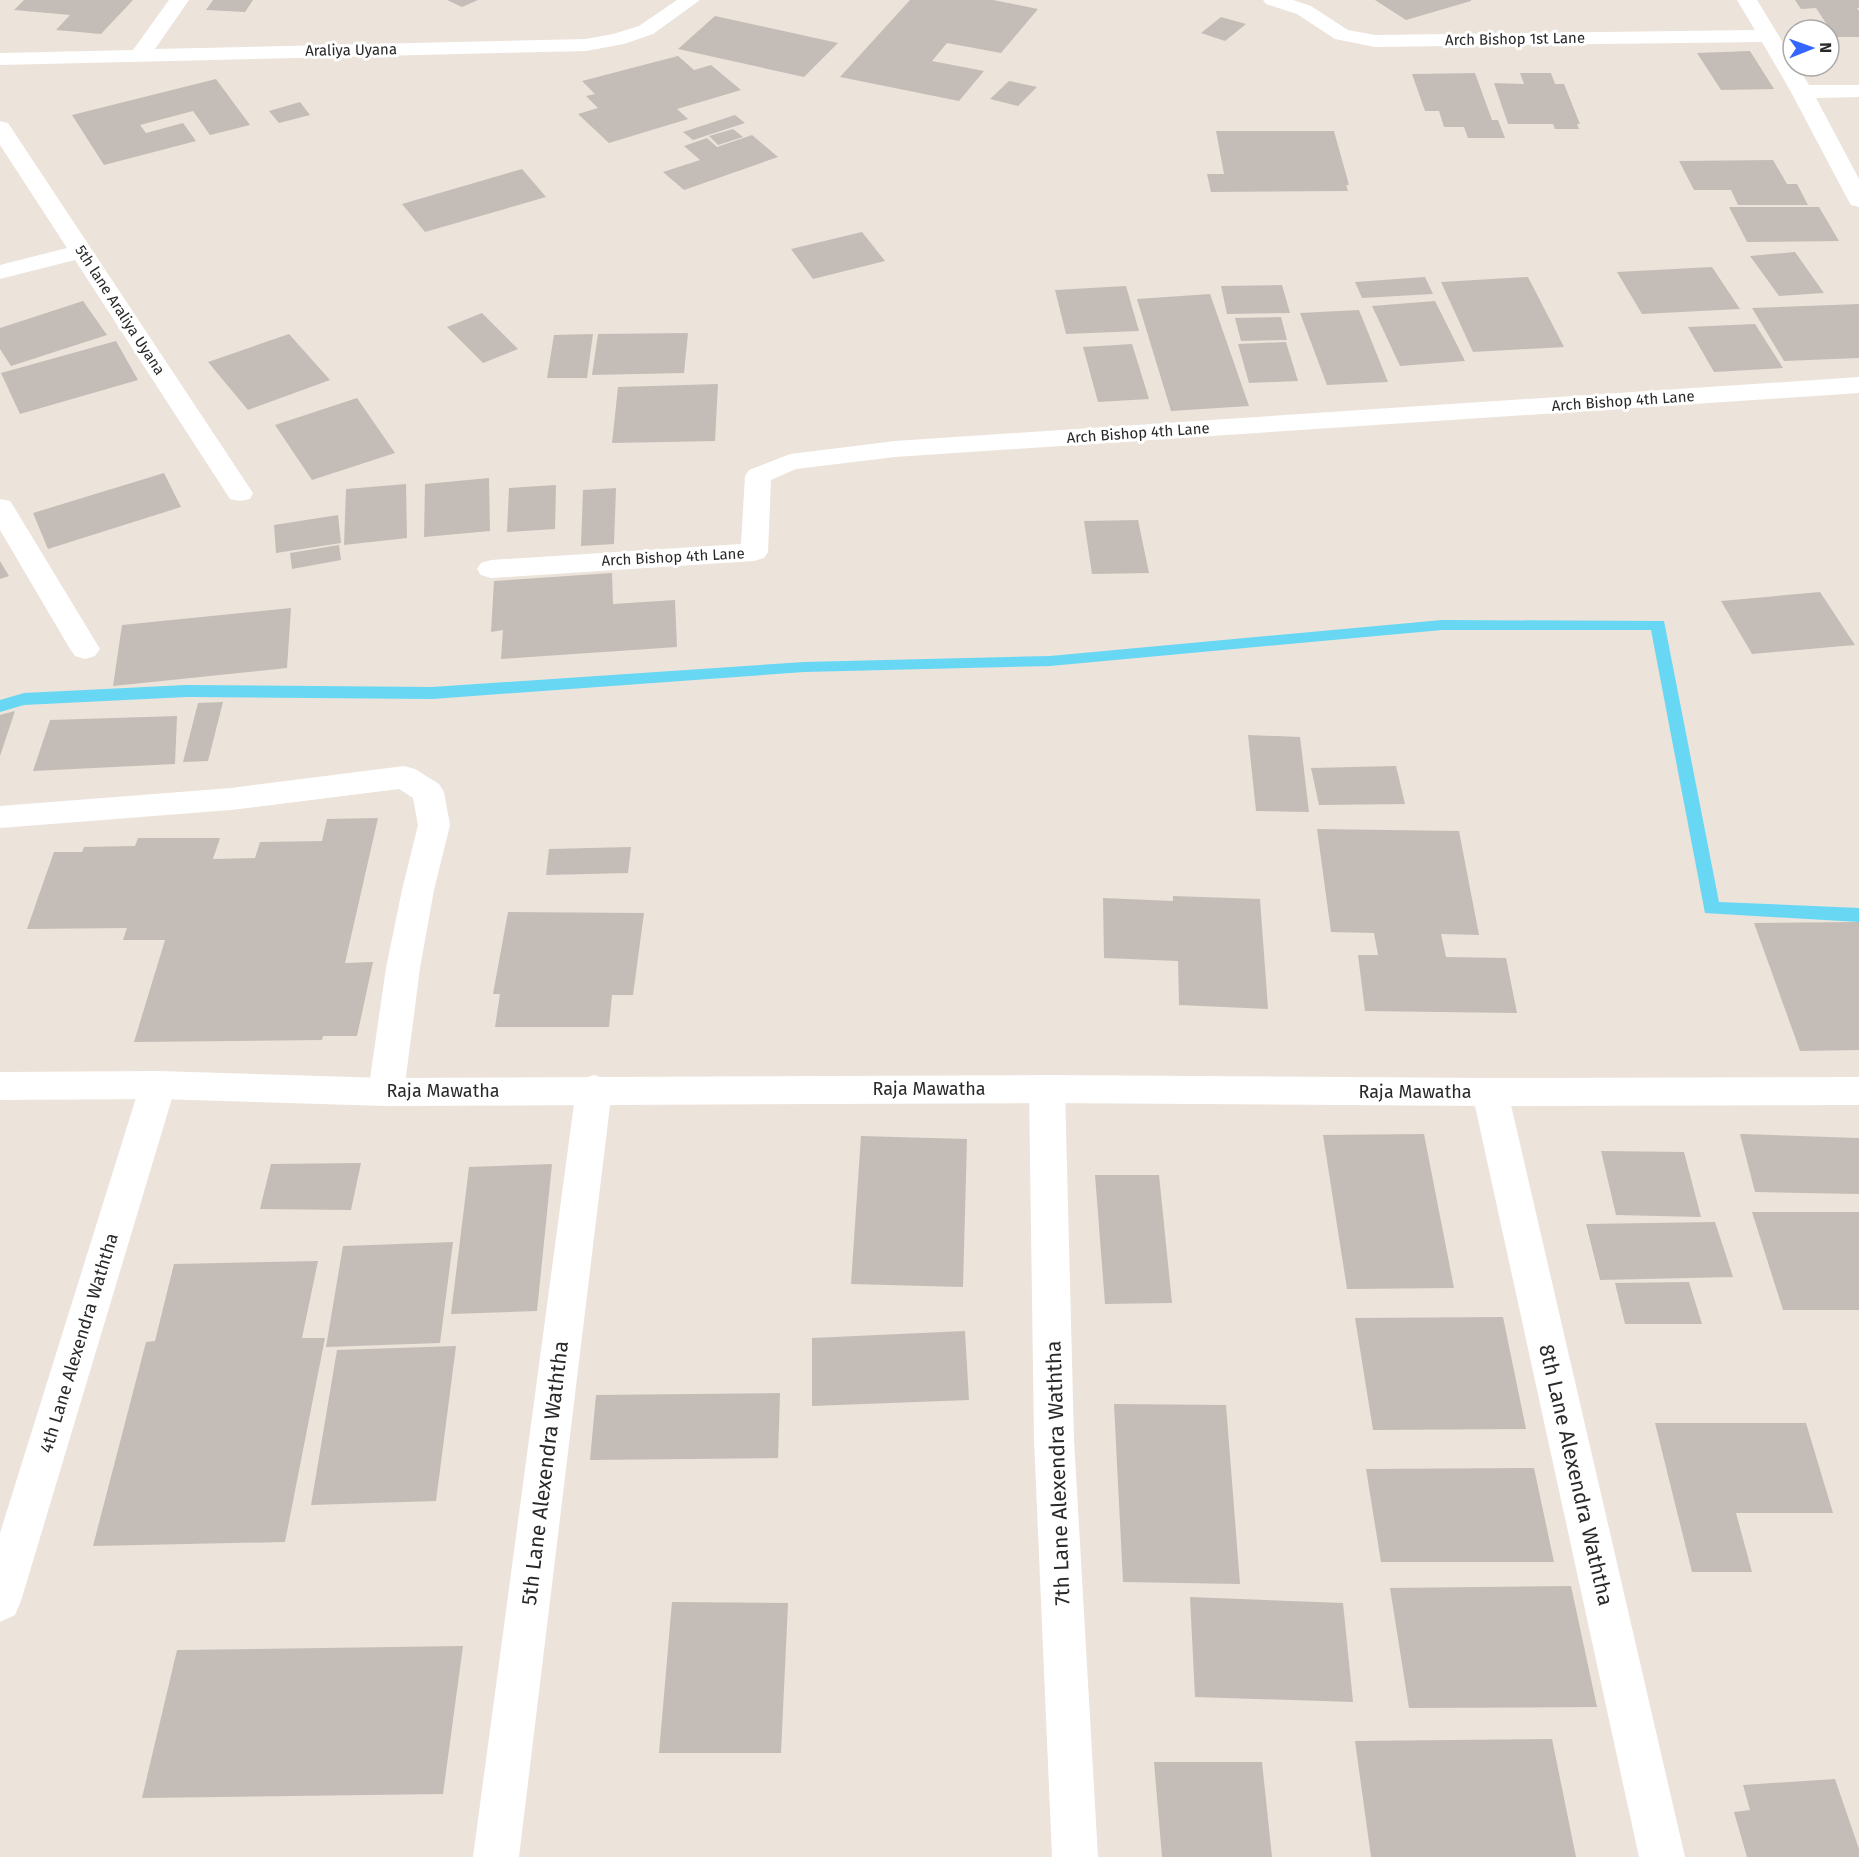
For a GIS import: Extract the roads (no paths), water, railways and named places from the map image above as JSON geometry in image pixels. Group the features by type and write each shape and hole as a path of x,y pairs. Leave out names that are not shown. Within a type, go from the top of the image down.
{"street":[{"path":"140,55 179,0"},
{"name":"Araliya Uyana","path":"0,59 586,45 617,40 645,30 690,0"},
{"name":"Arch Bishop 1st Lane","path":"1273,0 1304,10 1342,35 1376,40 1766,36"},
{"path":"1747,0 1766,36 1802,92 1859,200"},
{"path":"1802,92 1859,91"},
{"name":"5th lane Araliya Uyana","path":"3,138 82,251 240,493"},
{"path":"0,272 82,251"},
{"name":"Arch Bishop 4th Lane","path":"491,569 754,552 758,477 790,462 895,449 1859,385"},
{"path":"0,507 86,649"},
{"path":"0,817 231,799 404,777 428,792 434,825 418,890 403,968 386,1092"},
{"name":"Raja Mawatha","path":"0,1086 158,1085 386,1092 594,1089 1859,1091"},
{"name":"4th Lane Alexendra Waththa","path":"0,1601 158,1085"},
{"name":"5th Lane Alexendra Waththa","path":"496,1857 594,1089"},
{"name":"7th Lane Alexendra Waththa","path":"1047,1089 1054,1439 1075,1857"},
{"name":"8th Lane Alexendra Waththa","path":"1490,1092 1662,1857"}],"waterway":[{"path":"0,706 24,699 186,691 432,693 804,667 1050,661 1442,625 1658,625 1711,908 1859,915"}]}
